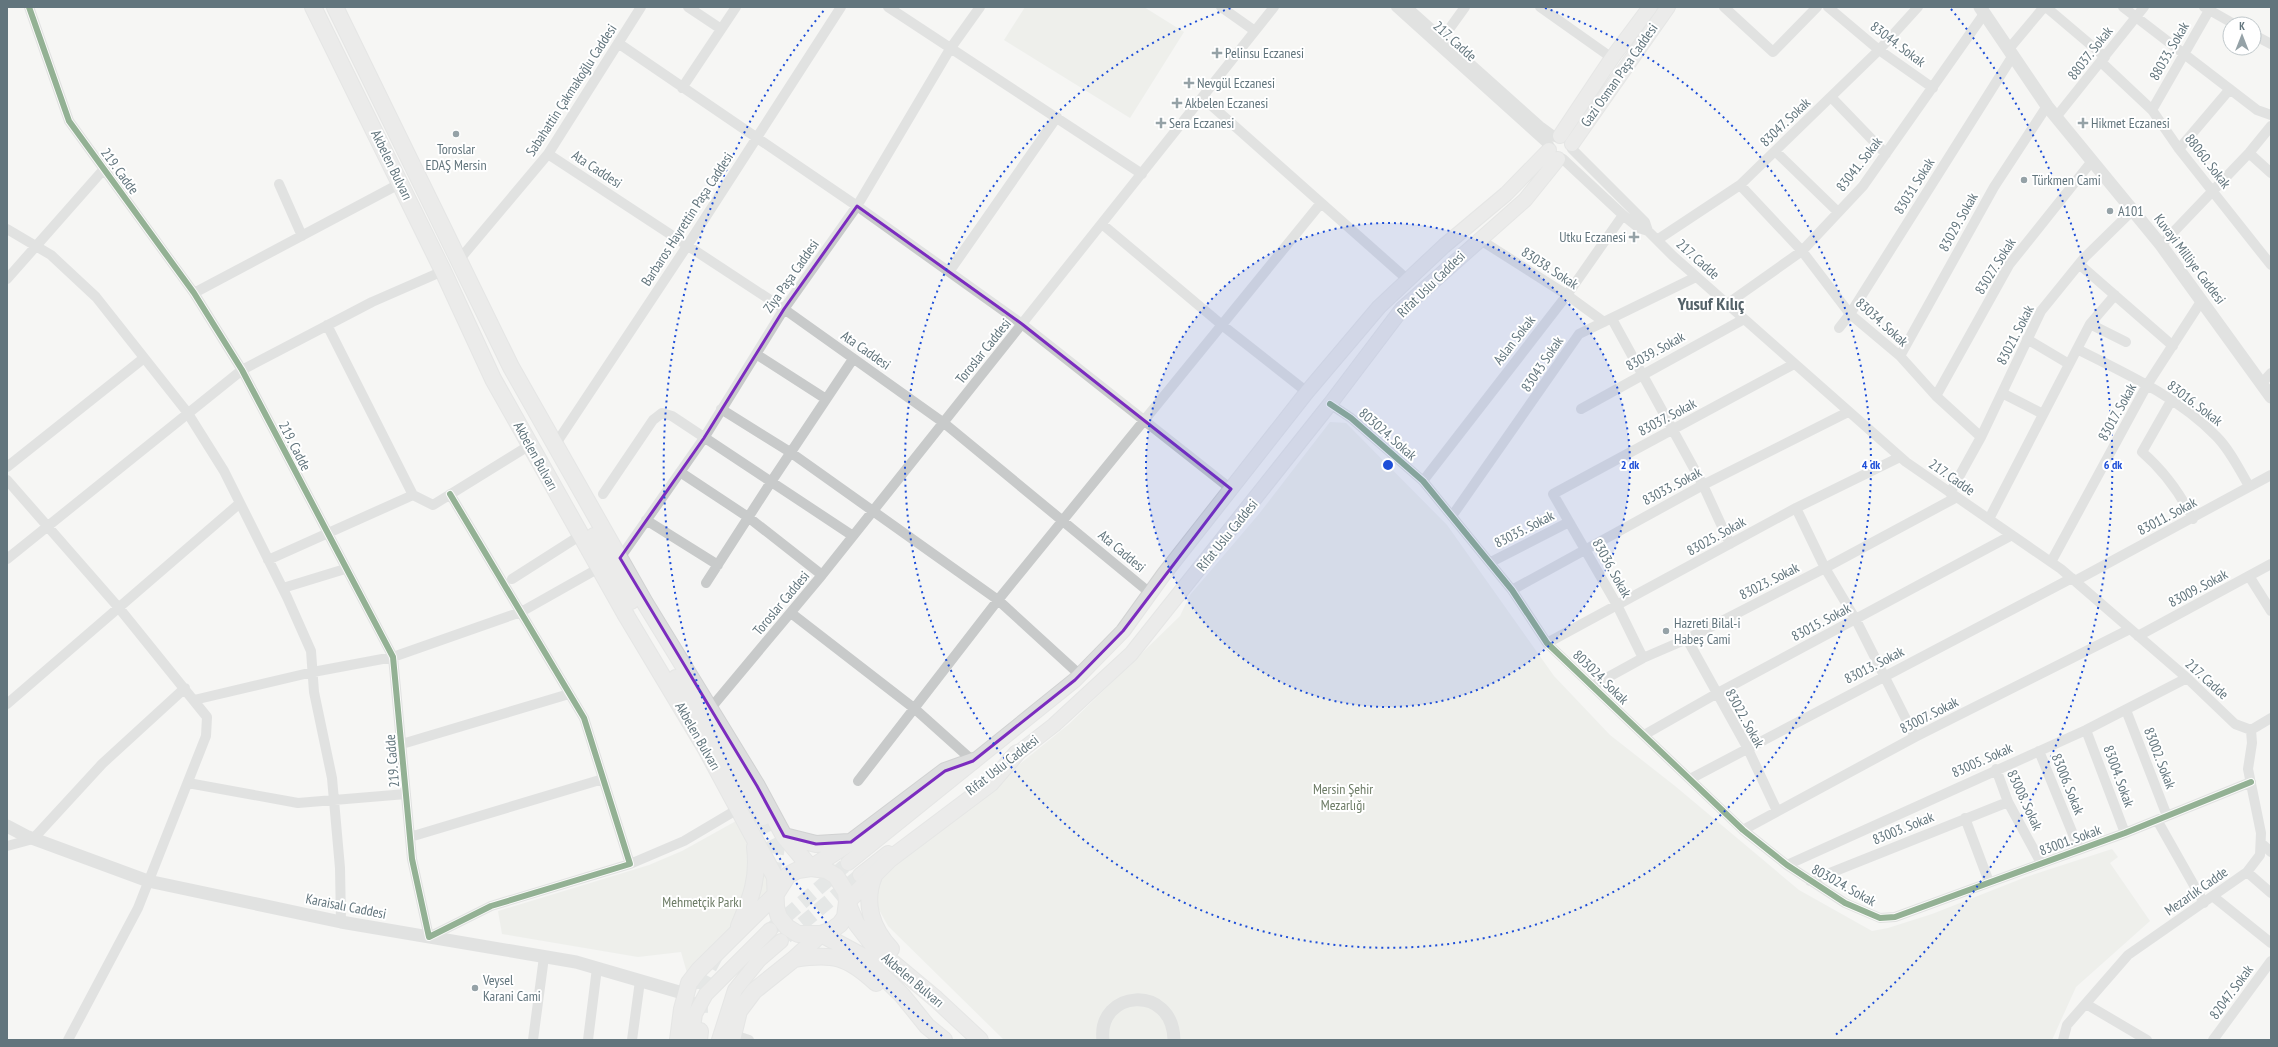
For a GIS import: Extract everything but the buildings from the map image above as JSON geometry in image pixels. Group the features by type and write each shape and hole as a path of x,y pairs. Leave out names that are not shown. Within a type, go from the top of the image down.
{"main road":[{"name":"Akbelen Bulvarı","path":"313,7 444,271 493,379 599,568 706,749 775,877 779,917 787,927 798,934 821,934 862,956 902,994 927,1026 944,1040"},
{"name":"Akbelen Bulvarı","path":"335,7 511,367 620,558 757,786 784,836 811,868"},
{"name":"Gazi Osman Paşa Caddesi","path":"1560,147 1612,58 1650,7"},
{"name":"Gazi Osman Paşa Caddesi","path":"1560,147 1668,7"},
{"name":"Rifat Uslu Caddesi","path":"1017,753 1054,725 1131,654 1330,404 1402,309 1479,239 1525,200 1560,147"},
{"name":"Rifat Uslu Caddesi","path":"848,863 1080,675 1123,631 1150,593 1230,489 1307,392 1379,307 1444,246 1560,147"},
{"path":"511,367 569,492 651,637 763,817"},
{"path":"847,897 867,875 890,860 991,783 1017,753"},
{"path":"811,868 851,842 945,771 974,761"},
{"path":"784,836 816,844 851,842"},
{"path":"736,934 752,896 758,866 754,839"},
{"path":"678,1040 689,983 699,970 776,894 788,875 798,870 811,868 826,870 836,876 847,897 845,917 840,924 832,930 821,934 794,959 754,991 739,1011 728,1038"},
{"path":"867,875 868,903 878,935 936,999"},
{"name":"Akbelen Bulvarı","path":"847,897 856,923 876,949 936,999 980,1040"},
{"path":"697,1037 695,1014 706,994 770,930"},
{"path":"728,1038 735,990 759,960 781,941"},
{"path":"794,959 821,954 848,961 897,1004 927,1026"}],"street":[{"name":"219. Cadde","path":"29,7 69,121 194,293 242,370 345,569 393,657 412,860 429,937"},
{"name":"Sabahattin Çakmakoğlu Caddesi","path":"459,260 548,154 641,7"},
{"path":"688,7 721,29"},
{"path":"682,88 736,7"},
{"name":"Barbaros Hayrettin Paşa Caddesi","path":"555,444 687,246 841,7"},
{"path":"888,7 1142,174"},
{"name":"Ziya Paşa Caddesi","path":"620,558 704,438 784,309 857,206 950,49 980,7"},
{"path":"1221,7 1255,31"},
{"name":"Toroslar Caddesi","path":"710,709 792,613 1274,7"},
{"name":"217. Cadde","path":"1396,7 1560,147 1645,222 1644,229"},
{"name":"217. Cadde","path":"1407,7 1540,126 1623,215 1657,240 1696,277 1900,457 2051,562 2186,678 2235,724 2251,730"},
{"path":"1442,39 1465,7"},
{"path":"1540,7 1612,58"},
{"path":"1724,7 1773,52 1817,7"},
{"name":"83044. Sokak","path":"1828,7 1880,50 1933,88"},
{"name":"83047. Sokak","path":"1657,240 1740,185 1880,50 1918,7"},
{"name":"83031 Sokak","path":"1839,328 1850,314 2010,53 2045,7"},
{"name":"88060. Sokak","path":"2045,7 2103,60 2152,110 2179,149 2271,264"},
{"path":"2123,7 2184,52 2257,110 2271,115"},
{"name":"88037. Sokak","path":"2057,116 2144,7"},
{"path":"2208,8 2222,17"},
{"name":"88033. Sokak","path":"2152,110 2208,8"},
{"name":"Kuvayi Milliye Caddesi","path":"1982,10 2047,106 2057,116 2161,245 2271,397"},
{"name":"83041. Sokak","path":"1727,304 1802,251 1863,186 1933,88 1982,10"},
{"path":"2262,39 2271,44"},
{"path":"618,43 857,206 1022,324 1230,489"},
{"path":"2179,149 2230,89"},
{"path":"1831,97 1886,154"},
{"path":"1203,98 1408,280"},
{"name":"83029. Sokak","path":"1900,356 1994,187 2047,106"},
{"path":"949,272 1057,117"},
{"path":"2161,245 2214,191 2249,153 2271,126"},
{"path":"1775,151 1838,212"},
{"path":"2249,153 2271,173"},
{"name":"Ata Caddesi","path":"548,154 784,309 944,423 1150,593"},
{"name":"83027. Sokak","path":"1936,396 2009,265 2092,161"},
{"path":"7,279 104,169"},
{"path":"279,184 302,236"},
{"path":"194,293 401,184"},
{"name":"83034. Sokak","path":"1740,185 1802,251 1850,314 1900,356 1936,396 1981,437"},
{"path":"858,781 1062,520 1321,203"},
{"name":"83021. Sokak","path":"1953,495 2041,311 2079,264 2133,210"},
{"name":"Aslan Sokak","path":"1423,481 1567,295 1623,215"},
{"path":"1102,224 1222,325 1307,392"},
{"path":"7,229 51,255 96,297 187,412 224,471 283,588 311,651 314,692 332,778 340,868 341,922"},
{"name":"83038. Sokak","path":"1479,239 1608,321"},
{"path":"2079,264 2173,346"},
{"path":"7,559 187,412 242,370 372,302 444,271"},
{"name":"83043 Sokak","path":"1452,516 1579,334 1696,277"},
{"path":"1989,519 2090,324 2115,295"},
{"name":"83017. Sokak","path":"2051,562 2147,385 2202,300"},
{"name":"83039. Sokak","path":"1581,409 1641,374 1744,319"},
{"path":"1608,321 1641,374 1703,485 1730,544"},
{"path":"2090,324 2126,342"},
{"path":"328,325 413,495 433,504 530,445"},
{"path":"2027,340 2070,364"},
{"name":"83016. Sokak","path":"2077,349 2147,385 2197,419 2217,436 2249,486"},
{"path":"756,354 826,399"},
{"path":"7,467 144,358"},
{"path":"706,583 790,452 853,359"},
{"name":"83037. Sokak","path":"1553,494 1673,431 1794,364"},
{"path":"2262,383 2271,373"},
{"path":"2002,393 2043,414"},
{"path":"2171,401 2142,452 2155,463 2177,490 2193,519"},
{"name":"803024. Sokak","path":"1330,404 1351,418 1423,481 1512,590 1547,643 1743,830 1810,881 1861,911 1880,918 1895,917"},
{"path":"721,409 790,452 998,600 1080,675"},
{"name":"83033. Sokak","path":"1512,590 1703,485 1848,412"},
{"path":"603,494 653,420 662,413 672,416 853,536"},
{"name":"83025. Sokak","path":"1547,643 1796,508 1900,457"},
{"path":"680,472 748,517 822,575"},
{"name":"83011. Sokak","path":"2073,580 2193,519 2249,486 2271,475"},
{"path":"7,480 46,527 120,608 207,717 208,728 135,915 68,1040"},
{"path":"450,494 584,718 630,864"},
{"name":"83036. Sokak","path":"1553,494 1617,605 1644,658"},
{"path":"268,560 413,495"},
{"name":"83023. Sokak","path":"1592,686 1644,658 1687,639 1825,568 1953,495"},
{"path":"7,704 240,503"},
{"path":"1796,508 1825,568 1856,620 1915,737"},
{"path":"646,520 718,565"},
{"name":"83035. Sokak","path":"1490,562 1569,522"},
{"path":"512,579 581,535"},
{"name":"83015. Sokak","path":"1644,735 1716,694 2012,535"},
{"name":"83009. Sokak","path":"2138,636 2271,564"},
{"path":"194,700 312,672 393,657 521,612 599,568"},
{"path":"283,588 345,569"},
{"path":"2249,576 2271,611"},
{"name":"83013. Sokak","path":"1690,779 1746,747 2073,580"},
{"path":"792,613 915,709 974,761"},
{"name":"83007. Sokak","path":"1743,830 1777,810 1915,737 2130,629"},
{"name":"83022. Sokak","path":"1687,639 1746,747 1777,810"},
{"name":"83005. Sokak","path":"1787,865 1996,769 2086,730 2186,678"},
{"path":"7,846 33,839 102,764 185,688"},
{"path":"402,744 569,694"},
{"name":"83002. Sokak","path":"2126,710 2167,816"},
{"path":"2251,730 2271,718"},
{"name":"83004. Sokak","path":"2086,730 2125,833"},
{"name":"Mezarlık Cadde","path":"2063,1040 2067,1025 2128,956 2247,872 2260,855 2261,834 2248,769 2252,743 2251,730"},
{"name":"83006. Sokak","path":"2039,750 2079,849"},
{"name":"83008. Sokak","path":"1996,769 2008,802 2041,863"},
{"path":"410,837 603,779"},
{"path":"188,782 298,803 406,794"},
{"name":"83001. Sokak","path":"1895,917 2125,833 2251,782"},
{"name":"83003. Sokak","path":"1810,881 2008,802"},
{"path":"429,937 491,906 630,864 684,841 738,809"},
{"path":"1965,818 1989,882"},
{"path":"2157,820 2204,902"},
{"name":"Karaisalı Caddesi","path":"7,826 33,839 148,881 341,922 576,962 686,994"},
{"path":"2261,843 2271,852"},
{"path":"2247,872 2271,893"},
{"path":"2215,898 2271,943"},
{"path":"533,1040 544,957"},
{"name":"82047. Sokak","path":"2213,1040 2271,961"},
{"path":"588,1040 597,968"},
{"path":"632,1040 640,981"},
{"path":"1103,1040 1103,1027 1111,1012 1125,1001 1138,999 1150,1001 1161,1007 1169,1017 1174,1028 1174,1040"},
{"path":"2086,1004 2147,1040"},
{"path":"728,1038 749,1040"}],"highlighted area":[{"path":"857,206 1022,324 1231,489 1123,631 1075,680 973,761 945,771 851,842 816,844 784,836 757,786 620,558 704,438 784,309"}],"green space":[{"path":"1025,7 1144,7 1184,32 1130,118 1004,40"},
{"name":"Mersin Şehir Mezarlığı","path":"1330,422 1346,423 1447,525 1554,676 1610,735 1675,786 1799,890 1872,931 1888,928 1932,914 2026,877 2112,849 2118,857 2110,863 2150,921 2076,987 2052,1040 1004,1040 888,926 872,897 876,881 1069,724 1180,616 1190,595 1259,514"},
{"name":"Mehmetçik Parkı","path":"736,821 769,871 769,894 759,921 703,977 689,980 681,952 638,957 502,934 498,911 649,865 682,851"}],"tunnel":[{"path":"763,817 777,847 771,882"},
{"path":"770,930 848,863"},
{"path":"786,937 860,875"},
{"path":"700,1013 699,986 715,956"}],"cycle path":[{"path":"29,7 69,121 194,293 242,370 393,657 412,859 429,937 491,906 630,864 584,718 450,494"},
{"path":"1330,404 1351,418 1423,481 1512,590 1547,643 1743,830 1787,865 1845,903 1880,918 1895,917 2125,833 2251,782"}],"place":[{"name":"Pelinsu Eczanesi","path":"1217,53"},
{"name":"Nevgül Eczanesi","path":"1189,83"},
{"name":"Akbelen Eczanesi","path":"1177,103"},
{"name":"Sera Eczanesi","path":"1161,123"},
{"name":"Hikmet Eczanesi","path":"2083,123"},
{"name":"Toroslar EDAŞ Mersin","path":"456,134"},
{"name":"Türkmen Cami","path":"2024,180"},
{"name":"A101","path":"2110,211"},
{"name":"Utku Eczanesi","path":"1634,237"},
{"name":"Hazreti Bilal-i Habeş Cami","path":"1666,631"},
{"name":"Veysel Karani Cami","path":"475,988"}],"district":[{"name":"Yusuf Kılıç","path":"1711,304"}]}
